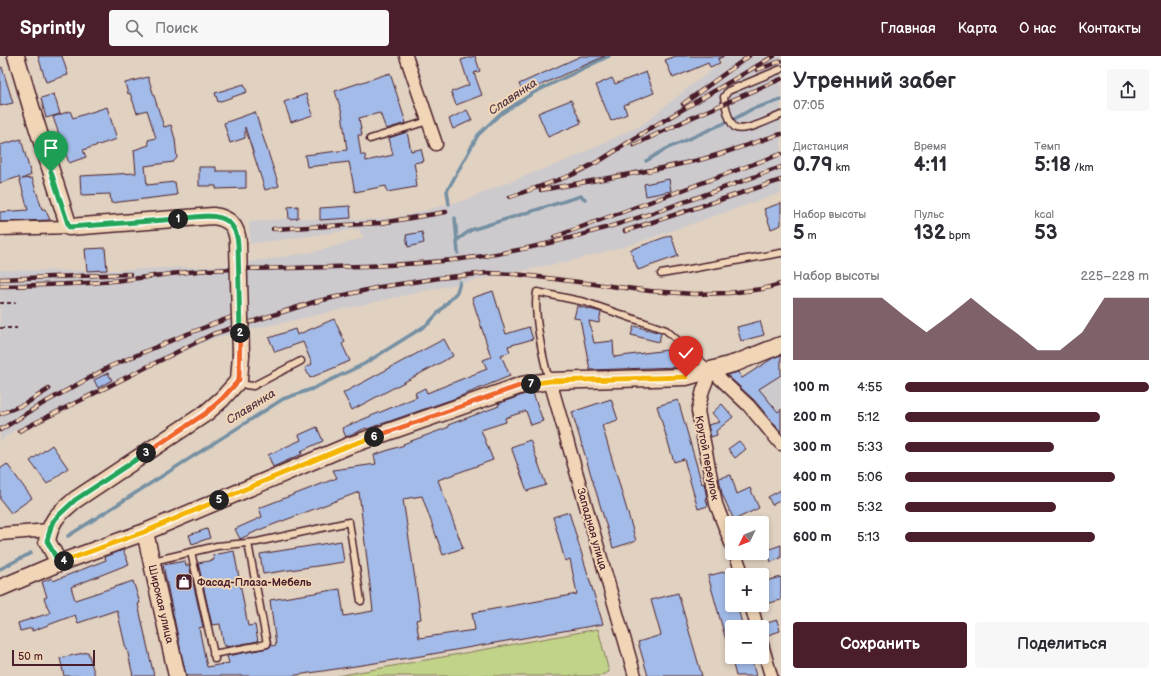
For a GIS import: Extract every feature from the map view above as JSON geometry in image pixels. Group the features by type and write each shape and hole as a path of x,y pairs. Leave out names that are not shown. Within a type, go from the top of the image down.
{"street":[{"path":"16,56 69,227"},
{"path":"406,56 436,144"},
{"path":"0,229 69,227 218,216 230,222 237,234 241,355 239,380 222,399 206,413 75,500 58,516 52,523 47,541 59,563"},
{"path":"0,588 59,563 144,532 348,446 522,385 550,381 686,377 736,363 781,345"},
{"path":"711,370 748,405 781,444"},
{"name":"Крутой переулок","path":"711,370 703,390 698,411 716,504 725,528"},
{"name":"Западная улица","path":"550,381 635,676"},
{"path":"0,534 49,530"},
{"name":"Широкая улица","path":"144,532 177,676"},
{"path":"768,664 771,676"}],"lane":[{"path":"781,69 728,92 724,96 732,125 737,128 746,128 781,115"},
{"path":"370,139 428,121"},
{"path":"661,274 781,252"},
{"path":"550,381 541,342 535,301 537,292 585,302 666,330 711,370"},
{"path":"239,380 246,385 253,386 301,361"},
{"path":"151,561 216,546 248,543 349,522 361,601"},
{"path":"190,552 214,656 267,644 248,543"}],"path":[{"path":"0,303 16,303"},
{"path":"0,328 17,328"}],"shaded area":[{"path":"719,56 781,56 781,193 630,245 575,260 470,281 213,338 15,430 0,441 0,270 87,271 225,266 318,251 363,238 359,229 250,244 249,222 298,218 320,220 351,218 359,220 396,218 469,199 501,185 563,162 642,125 689,87 722,63"},
{"path":"781,366 781,423 751,380"}],"green space":[{"path":"598,629 609,672 599,676 337,676"}],"building":[{"path":"38,56 62,56 68,75 46,82"},
{"path":"475,56 480,71 474,73 482,95 456,105 451,92 469,85 461,60"},
{"path":"581,56 605,56 523,93 519,84"},
{"path":"676,56 724,56 718,59 720,63 710,67 708,63 673,78 665,60"},
{"path":"2,67 13,103 0,106 0,68"},
{"path":"646,72 654,93 624,105 627,114 611,121 596,85 612,78 615,84"},
{"path":"390,73 406,123 386,129 380,113 359,118 362,135 358,135 361,155 365,155 366,161 393,155 389,138 407,132 411,151 421,149 424,161 414,163 417,179 415,179 416,187 387,192 386,186 355,192 349,162 307,167 305,155 347,150 342,113 335,91"},
{"path":"148,77 164,127 171,125 175,139 177,158 173,162 145,166 147,185 175,182 177,195 111,203 110,194 81,195 80,176 136,173 134,150 149,145 148,140 156,138 147,110 137,113 130,93 128,94 125,83"},
{"path":"244,84 247,92 218,102 215,93"},
{"path":"54,94 60,114 46,118 41,98"},
{"path":"306,94 313,115 291,122 284,102"},
{"path":"571,100 581,123 548,137 538,113"},
{"path":"107,107 117,139 83,150 86,157 69,163 53,117 70,111 73,118"},
{"path":"467,110 472,120 453,129 449,119"},
{"path":"255,112 279,186 265,190 245,127 245,138 230,143 224,123"},
{"path":"21,139 31,175 22,179 32,178 42,209 45,209 50,220 0,222 0,212 28,210 19,177 0,183 0,145"},
{"path":"199,167 216,167 216,171 246,171 246,188 216,189 216,186 199,186"},
{"path":"669,179 671,191 646,196 644,184"},
{"path":"781,203 781,225 771,229 764,209"},
{"path":"298,206 298,218 289,219 288,207"},
{"path":"350,206 351,218 320,220 320,208"},
{"path":"422,232 424,243 408,247 406,235"},
{"path":"671,235 678,256 638,270 630,250"},
{"path":"105,248 107,270 87,271 85,249"},
{"path":"493,291 506,334 529,327 533,339 508,346 510,352 501,355 510,376 456,398 367,429 366,428 346,437 342,428 417,397 415,393 425,388 427,393 487,369 483,360 491,357 472,298"},
{"path":"577,306 601,312 599,323 589,321 594,343 613,341 614,357 675,349 678,367 590,370 580,319 574,318"},
{"path":"334,319 345,342 342,344 350,361 310,378 305,368 312,364 303,342 275,352 269,338 295,329 297,335"},
{"path":"760,321 764,335 741,341 737,327"},
{"path":"634,326 661,333 659,342 631,335"},
{"path":"444,339 453,356 352,410 343,393"},
{"path":"781,355 781,375 759,389 778,412 781,409 781,432 754,400 727,375 738,372 742,378 773,358"},
{"path":"108,373 112,380 98,388 94,380"},
{"path":"533,393 543,421 531,425 526,411 505,418 506,422 481,430 493,460 438,480 463,548 443,555 422,496 403,499 421,619 416,620 419,638 475,630 472,613 577,594 570,559 565,561 553,517 569,512 603,624 421,656 290,676 186,676 163,565 185,561 186,566 189,565 203,627 199,628 207,667 229,663 227,656 276,645 270,600 340,589 344,616 373,611 359,492 259,530 240,539 235,529 262,517 259,508 337,478 333,470 376,464 374,455 449,427 448,425 499,406 498,404 525,394"},
{"path":"611,399 618,420 602,425 636,541 613,548 572,412"},
{"path":"678,400 702,484 704,483 707,499 708,506 698,509 684,459 674,462 657,406"},
{"path":"722,404 733,417 716,431 717,435 711,437 708,425 720,422 712,413"},
{"path":"317,427 323,441 301,451 302,454 273,467 268,455 301,440 299,435"},
{"path":"530,440 546,485 527,491 511,447"},
{"path":"739,441 746,449 735,458 728,449"},
{"path":"52,445 68,468 47,484 30,461"},
{"path":"7,464 32,498 11,513 0,499 0,469"},
{"path":"731,475 737,494 750,488 759,508 742,516 732,516 722,494 719,478"},
{"path":"781,490 781,500 772,505 768,497"},
{"path":"207,529 210,538 192,544 189,535"},
{"path":"341,541 344,562 263,574 260,554"},
{"path":"781,545 781,558 771,562 769,549"},
{"path":"123,550 129,564 71,587 75,600 133,581 140,603 138,604 154,676 133,676 117,610 78,623 75,615 32,631 32,628 20,631 18,623 50,613 44,598 47,597 42,582 52,578 53,581 106,560 105,557"},
{"path":"234,551 248,626 255,625 258,641 226,647 226,645 224,646 220,624 212,625 198,563 214,560 213,555"},
{"path":"725,572 725,612 739,612 741,620 725,620 725,637 708,576"},
{"path":"781,577 781,600 769,603 769,580"},
{"path":"678,593 702,676 648,676 638,642 661,635 651,600"},
{"path":"777,620 780,631 769,635 769,622"},
{"path":"88,652 95,676 64,676 60,658"},
{"path":"733,664 753,664 756,676 736,676"}],"waterway":[{"name":"Славянка","path":"449,204 447,191 478,135 499,115 533,93 609,56"},
{"path":"646,161 666,149 736,118 752,109 781,100"},
{"path":"457,240 471,230 581,196 585,199"},
{"name":"Славянка","path":"455,218 458,253"},
{"name":"Славянка","path":"68,536 283,399 312,389 364,364 428,324 457,292 460,282"},
{"name":"Славянка","path":"0,569 31,553"}],"railway":[{"path":"683,104 749,56"},
{"path":"510,197 572,175 601,160 651,128 774,56"},
{"path":"757,70 781,61"},
{"path":"634,145 693,117 781,79"},
{"path":"541,190 683,164 781,134"},
{"path":"554,237 781,154"},
{"path":"0,286 56,285 98,282 211,270 393,265 502,253 538,246 608,227 678,204 781,167"},
{"path":"625,231 781,180"},
{"path":"273,229 381,223 446,212"},
{"path":"19,431 213,334 314,302 380,287 439,278 488,273 515,274 650,291 694,294 729,293 762,289 781,284"},
{"path":"0,279 130,274"},
{"path":"0,430 42,404 111,366 242,313"},
{"path":"0,414 25,404 49,389"}],"place":[{"name":"Фасад-Плаза-Мебель","path":"184,582"}],"route":[{"path":"51,172 69,227 213,216 218,216 230,222 237,234 238,244 241,355 239,380 222,399 206,413 75,500 58,516 52,523 47,541 59,563 144,532 348,446 522,385 550,381 686,377"}]}
